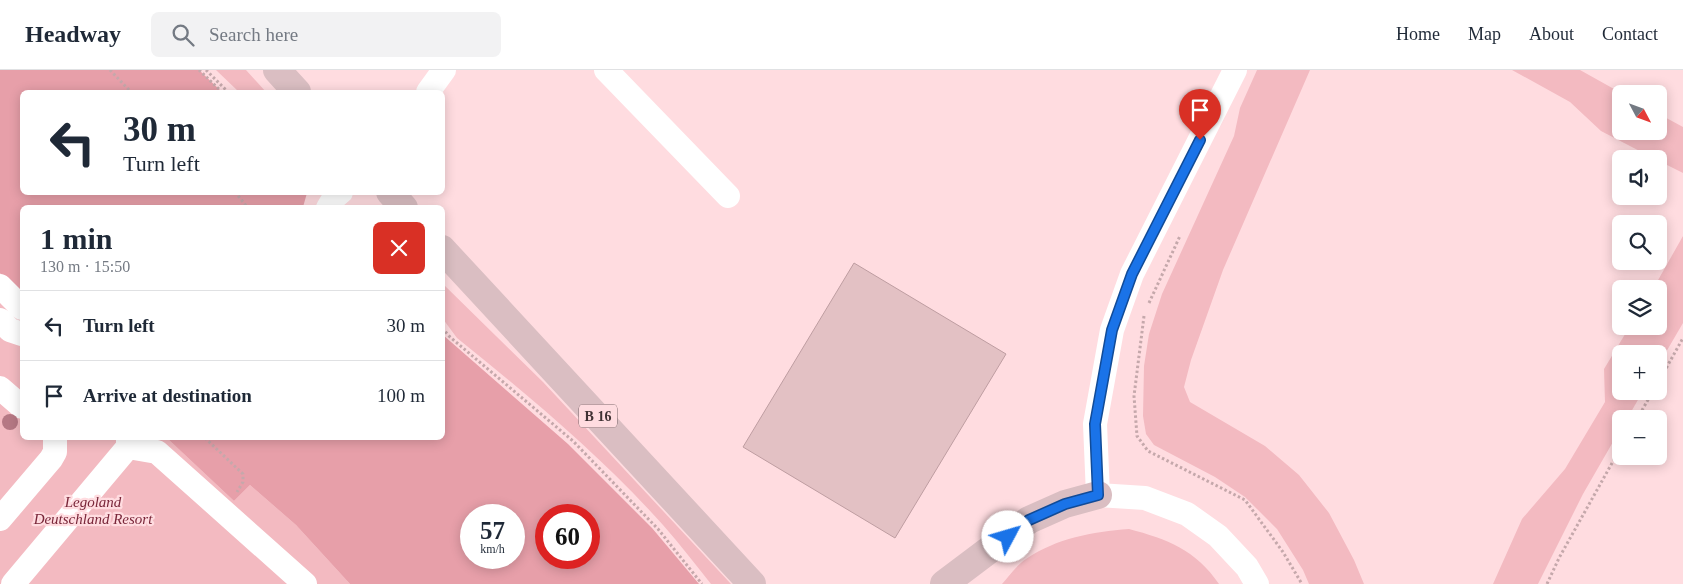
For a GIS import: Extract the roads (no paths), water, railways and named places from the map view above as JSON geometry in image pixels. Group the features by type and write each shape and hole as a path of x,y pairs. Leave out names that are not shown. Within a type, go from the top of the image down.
{"main road":[{"path":"277,70 295,90"},
{"path":"393,195 401,205"},
{"name":"B 16","path":"445,252 752,584"},
{"path":"944,584 997,546 1029,520 1065,504 1098,495"},
{"path":"970,584 997,546"}],"street":[{"path":"429,90 444,70"},
{"path":"606,70 728,196"},
{"path":"1235,70 1132,274 1112,330 1095,424 1098,495 1145,498 1187,514 1218,536 1247,567 1257,584"},
{"path":"330,205 338,195"},
{"path":"0,286 20,306"},
{"path":"0,320 10,330 20,333"},
{"path":"0,388 20,405"},
{"path":"0,519 50,459 54,452 55,440"},
{"path":"13,584 128,442 157,452 305,584"}],"park label":[{"name":"Legoland Deutschland Resort","path":"93,510"}]}
